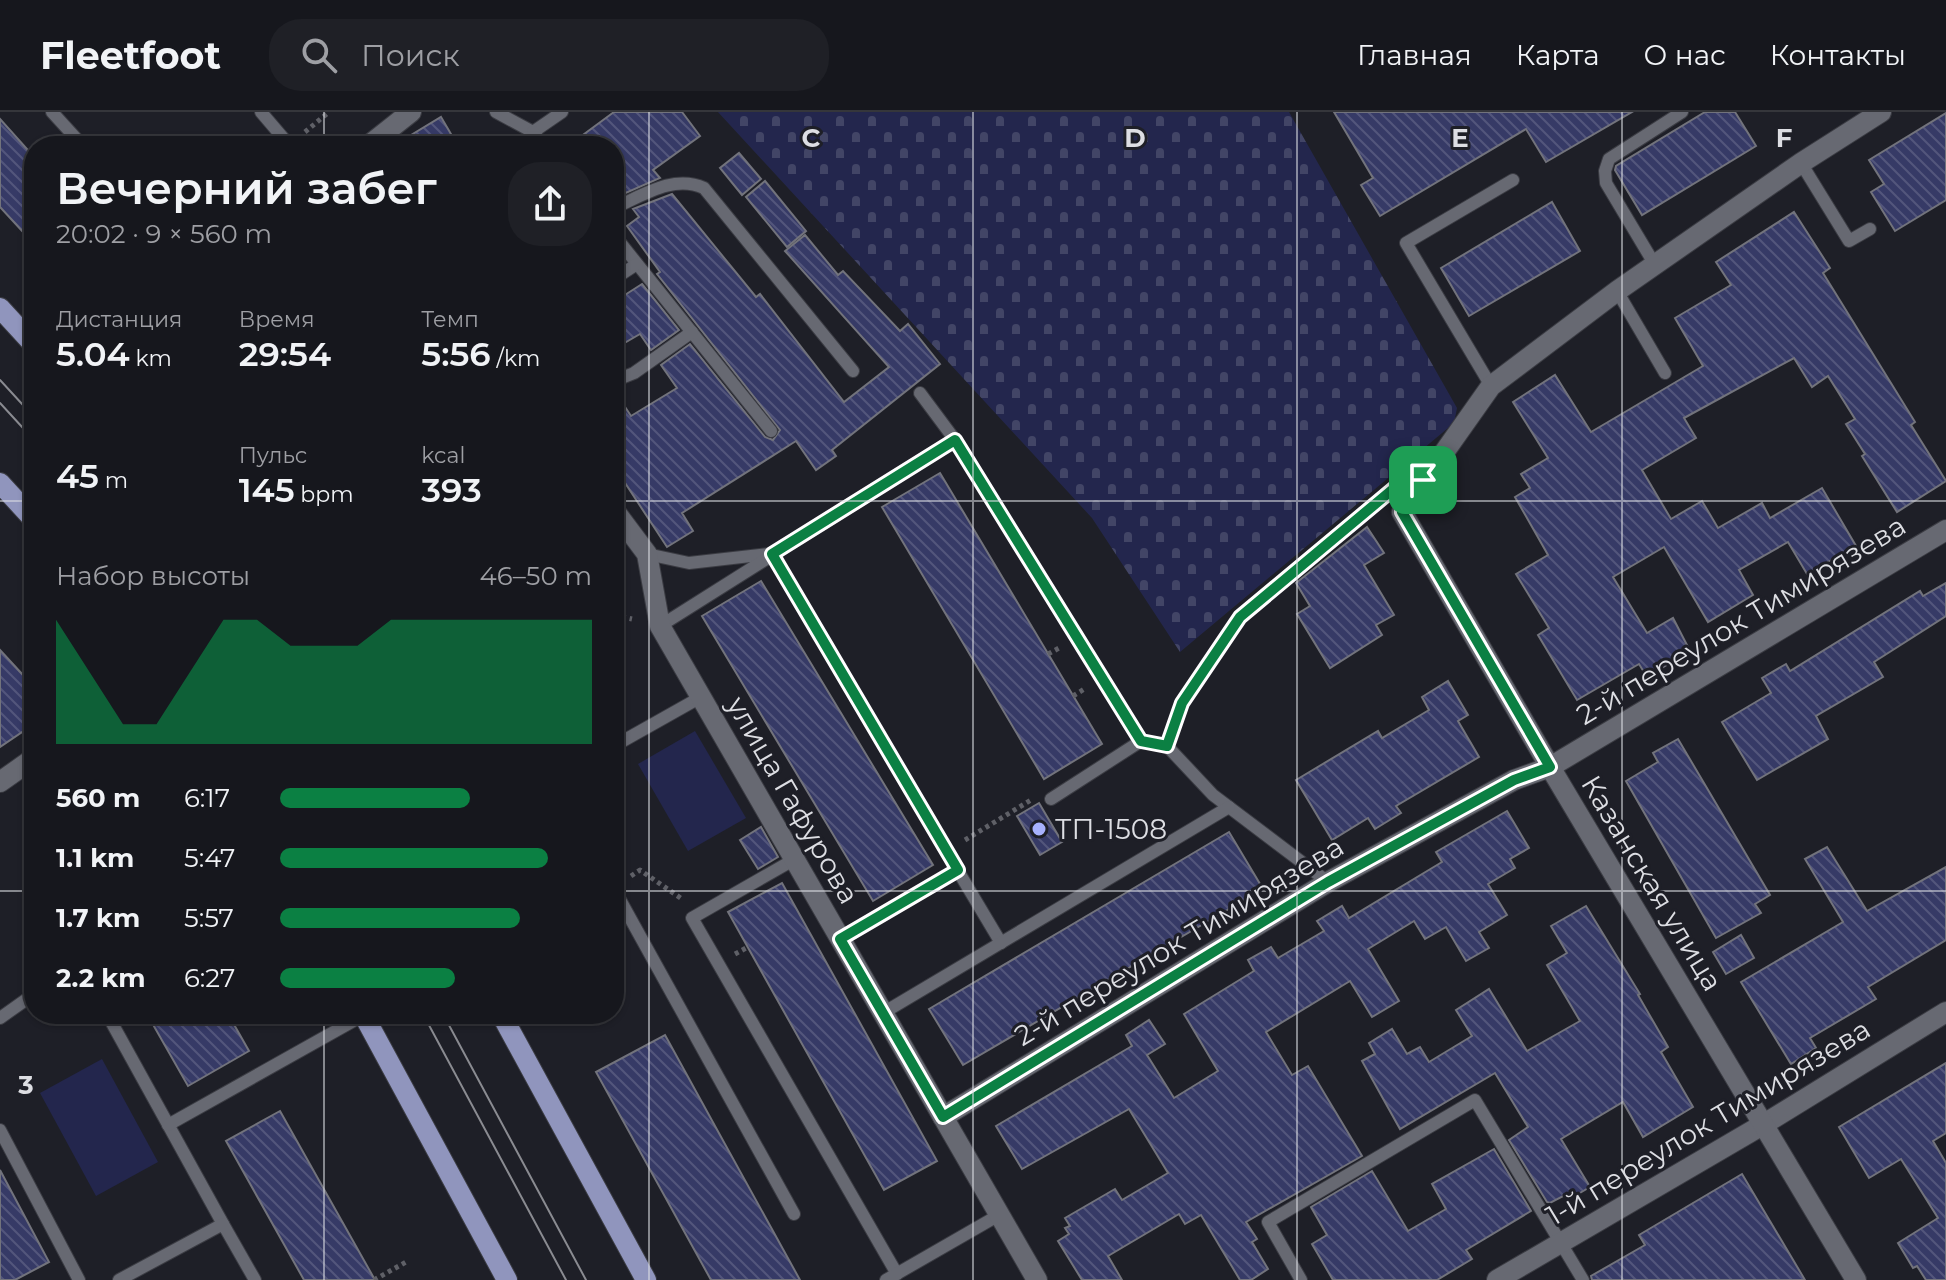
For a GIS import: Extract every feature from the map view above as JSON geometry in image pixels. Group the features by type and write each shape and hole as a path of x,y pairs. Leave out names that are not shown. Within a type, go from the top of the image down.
{"main road":[{"path":"0,308 24,334"},
{"path":"0,483 24,509"},
{"path":"369,1024 507,1280"},
{"path":"506,1024 646,1280"}],"street":[{"path":"381,136 411,112"},
{"path":"1491,386 1617,291 1801,163 1881,112"},
{"name":"Казанская улица","path":"1491,386 1402,512 1856,1280"},
{"name":"улица Гафурова","path":"624,523 647,554 660,626 1037,1280"},
{"name":"2-й переулок Тимирязева","path":"943,1117 1328,882 1514,780 1550,767 1946,530"},
{"path":"0,782 24,765"},
{"name":"1-й переулок Тимирязева","path":"1497,1280 1764,1124 1946,1012"}],"lane":[{"path":"52,112 74,136"},
{"path":"261,112 281,136"},
{"path":"496,112 536,136"},
{"path":"533,132 562,112"},
{"path":"1655,265 1606,183 1605,171 1609,159 1682,112"},
{"path":"1801,163 1849,241 1870,229"},
{"path":"1491,386 1406,243 1513,180"},
{"path":"624,204 673,182 692,182 704,188 853,371"},
{"path":"624,248 771,431"},
{"path":"624,272 637,264"},
{"path":"1617,291 1665,373"},
{"path":"624,377 692,332"},
{"path":"920,393 955,440 1141,741"},
{"path":"660,626 955,440"},
{"path":"647,554 689,563 772,554"},
{"path":"624,740 701,697"},
{"path":"1051,799 1141,741 1167,746 1213,795 1328,882"},
{"path":"883,1013 1229,807"},
{"path":"936,834 1001,943"},
{"path":"795,859 692,918 892,1277 999,1215"},
{"path":"624,907 794,1214"},
{"path":"0,1018 24,1001"},
{"path":"112,1024 255,1280"},
{"path":"168,1125 348,1024"},
{"path":"1301,1280 1268,1222 1475,1100 1583,1280"},
{"path":"0,1130 79,1280"},
{"path":"119,1280 223,1224"}],"path":[{"path":"301,136 329,112"},
{"path":"1167,746 1182,703 1240,617 1382,498"},
{"path":"772,554 936,834"},
{"path":"946,851 1037,796 1051,799"},
{"path":"627,878 640,870 681,897 692,918"},
{"path":"840,939 958,870"},
{"path":"374,1280 406,1262"}],"green space":[{"path":"718,112 1289,112 1457,408 1454,423 1180,652 1092,518"},
{"path":"695,731 746,818 688,851 638,764"},
{"path":"102,1059 158,1162 96,1196 40,1093"}],"building":[{"path":"614,112 682,112 700,136 653,170 660,178 624,194 624,136 582,136"},
{"path":"1334,112 1632,112 1546,162 1526,129 1380,216 1361,185 1373,178"},
{"path":"1705,112 1735,112 1756,146 1642,215 1615,170 1616,166"},
{"path":"1946,113 1946,200 1895,231 1871,192 1884,184 1869,160"},
{"path":"441,117 452,136 410,136"},
{"path":"0,119 24,146 24,233 0,207"},
{"path":"739,153 761,179 742,195 720,168"},
{"path":"765,181 806,231 787,247 746,197"},
{"path":"672,194 756,297 760,294 844,402 889,367 785,251 805,235 838,275 843,271 900,331 908,324 940,364 832,450 836,456 816,470 796,441 682,513 693,531 667,547 624,481 624,405 631,416 677,388 661,365 690,344 765,437 773,440 780,430 657,274 660,272 627,226 639,217 633,209"},
{"path":"1552,202 1580,251 1469,316 1441,268"},
{"path":"1794,212 1830,268 1823,273 1915,422 1911,425 1946,481 1897,512 1862,456 1865,454 1846,424 1855,419 1828,376 1812,387 1794,358 1684,418 1696,438 1642,470 1671,519 1702,501 1718,528 1762,503 1770,518 1822,488 1856,546 1807,574 1788,542 1739,570 1753,595 1708,622 1664,547 1613,577 1647,633 1673,618 1690,651 1647,677 1639,664 1577,700 1538,635 1549,628 1516,574 1548,555 1515,497 1530,488 1521,474 1548,458 1513,402 1555,375 1591,432 1703,366 1675,318 1731,285 1716,262"},
{"path":"642,284 679,330 651,350 640,334 624,343 624,296"},
{"path":"940,473 1102,744 1044,779 882,507"},
{"path":"1367,527 1384,553 1364,565 1394,615 1376,625 1382,635 1330,668 1297,614 1310,606 1296,583"},
{"path":"761,581 933,865 873,901 702,616"},
{"path":"1946,583 1946,616 1874,662 1883,677 1816,716 1828,739 1757,780 1722,722 1771,693 1762,678 1786,664 1790,671 1920,591 1923,596"},
{"path":"0,650 24,676 24,731 0,747"},
{"path":"1448,681 1468,715 1458,721 1479,757 1396,806 1401,813 1375,829 1368,818 1332,840 1296,780 1378,731 1382,738 1429,710 1422,697"},
{"path":"1678,739 1770,895 1755,904 1761,913 1716,938 1626,781 1658,762 1653,753"},
{"name":"ТП-1508","path":"1039,803 1062,842 1040,855 1017,816"},
{"path":"1507,811 1529,848 1510,859 1515,868 1488,884 1507,915 1479,932 1489,948 1466,961 1446,927 1425,939 1414,921 1368,949 1399,1001 1372,1017 1350,981 1266,1032 1292,1075 1308,1066 1362,1156 1246,1222 1257,1239 1252,1242 1268,1269 1251,1280 1240,1280 1201,1215 1185,1224 1179,1214 1108,1256 1122,1280 1082,1280 1058,1241 1069,1234 1065,1228 1070,1226 1065,1218 1115,1189 1122,1200 1168,1173 1129,1109 1022,1169 996,1126 1132,1046 1126,1035 1149,1020 1165,1044 1147,1055 1174,1098 1218,1071 1184,1014 1254,971 1248,960 1271,947 1278,958 1324,931 1317,921 1342,906 1349,918 1442,862 1436,852"},
{"path":"761,827 778,857 758,869 740,840"},
{"path":"1229,832 1263,889 963,1065 929,1009"},
{"path":"1827,847 1867,911 1946,867 1946,940 1868,987 1876,999 1810,1038 1816,1048 1791,1064 1741,982 1843,922 1805,859"},
{"path":"782,883 937,1161 884,1190 728,912"},
{"path":"1586,906 1640,994 1668,1047 1661,1052 1693,1107 1643,1137 1623,1102 1561,1139 1590,1187 1568,1200 1565,1195 1550,1203 1509,1140 1528,1127 1495,1073 1400,1129 1362,1061 1375,1054 1369,1043 1392,1029 1407,1054 1420,1047 1429,1062 1472,1036 1456,1010 1489,989 1527,1051 1580,1021 1547,965 1567,953 1551,926"},
{"path":"1741,935 1754,958 1726,974 1713,952"},
{"path":"153,1024 234,1024 249,1051 188,1086"},
{"path":"665,1035 800,1280 711,1280 596,1072"},
{"path":"1946,1063 1946,1133 1933,1141 1946,1163 1946,1280 1926,1280 1917,1266 1913,1268 1898,1243 1938,1218 1901,1159 1869,1178 1839,1127"},
{"path":"280,1111 375,1280 304,1280 226,1141"},
{"path":"1494,1149 1531,1211 1466,1250 1472,1259 1437,1280 1333,1280 1312,1244 1327,1235 1311,1207 1372,1171 1408,1231 1446,1209 1432,1184"},
{"path":"0,1170 49,1262 15,1280 0,1280"},
{"path":"1742,1174 1805,1280 1592,1280 1591,1276 1645,1245 1639,1235"}],"tram line":[{"path":"0,380 24,406"},
{"path":"0,403 24,429"},
{"path":"428,1024 566,1280"},
{"path":"448,1024 586,1280"}],"place":[{"name":"ТП-1508","path":"1039,829"}],"route":[{"path":"955,440 1141,741 1167,746 1182,703 1240,617 1404,480 1423,480 1402,512 1550,767 1514,780 1328,882 943,1117 840,939 958,870 772,554 955,440"}]}
